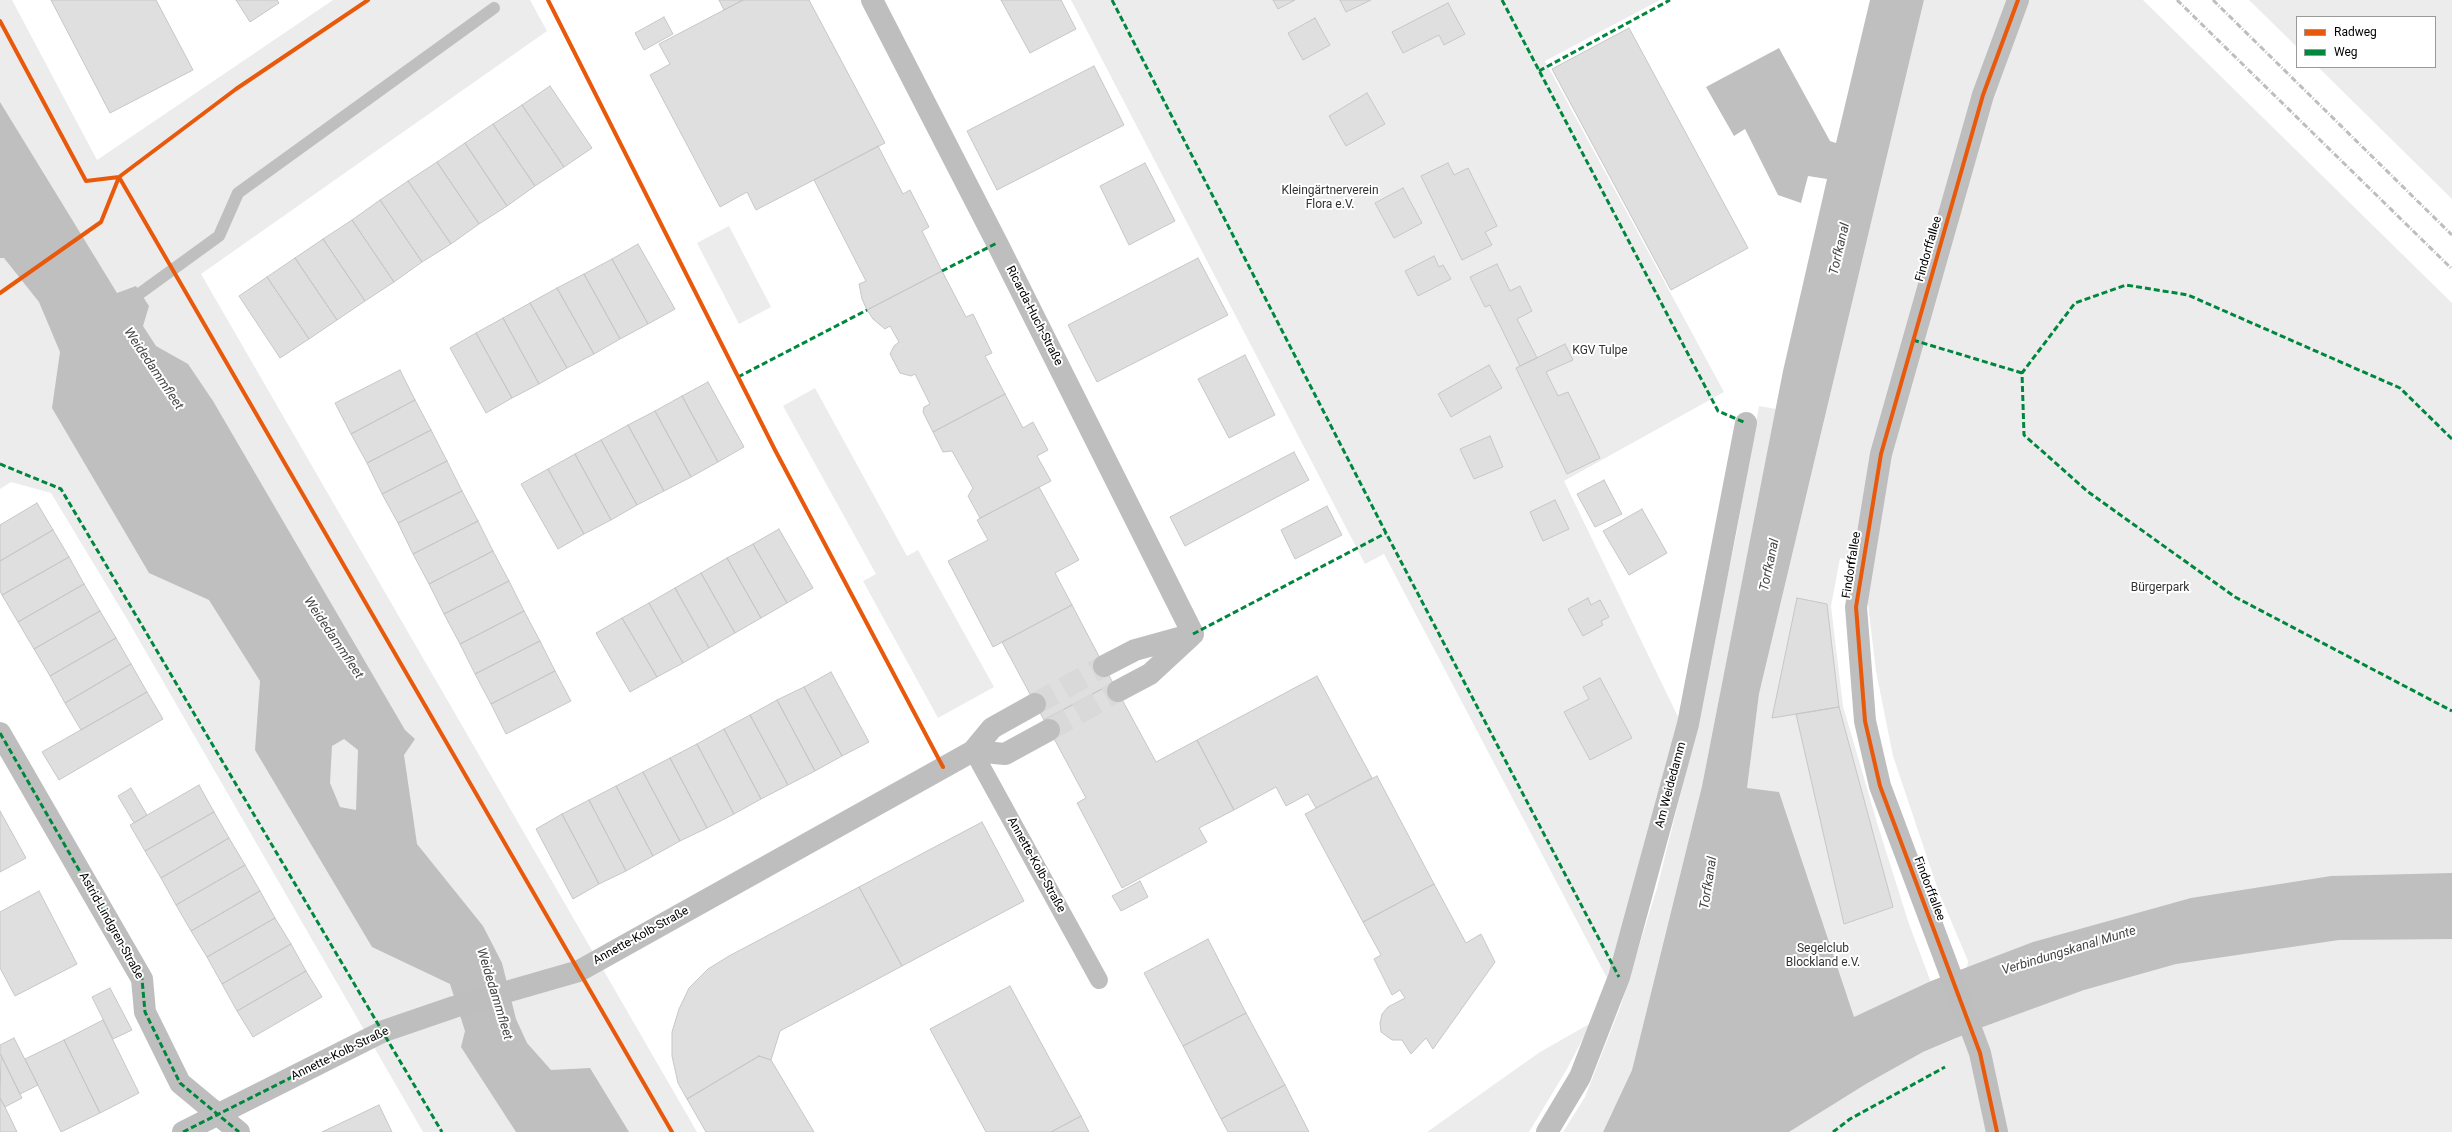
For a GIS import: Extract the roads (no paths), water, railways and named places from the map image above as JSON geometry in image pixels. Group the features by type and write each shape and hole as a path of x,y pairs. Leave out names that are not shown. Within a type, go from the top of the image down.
{"street":[{"name":"Ricarda-Huch-Straße","path":"872,0 997,243 1193,634"},
{"name":"Findorffallee","path":"1997,1132 1980,1053 1880,786 1865,721 1856,607 1881,454 1983,95 2018,0"},
{"name":"Am Weidedamm","path":"1547,1132 1580,1077 1619,977 1688,724 1746,423"},
{"path":"1104,666 1135,650 1193,634"},
{"path":"1118,691 1150,674 1193,634"},
{"name":"Annette-Kolb-Straße","path":"183,1132 384,1031 454,1007 579,971 973,751 992,728 1036,704"},
{"path":"973,751 1005,754 1049,730"},
{"name":"Astrid-Lindgren-Straße","path":"0,733 142,979 145,1012 180,1083 239,1132"}],"lane":[{"name":"Annette-Kolb-Straße","path":"973,751 1099,980"}],"water":[{"path":"1870,0 1924,0 1759,694 1747,788 1779,792 1854,1017 1931,981 2033,942 2191,898 2331,876 2452,873 2452,939 2339,940 2176,964 2084,990 1980,1028 1923,1052 1866,1084 1789,1132 1603,1132 1632,1070 1702,786 1783,371 1827,179 1808,176 1801,203 1778,195 1745,129 1734,136 1706,87 1779,48 1830,141 1836,143"},
{"name":"Weidedammfleet","path":"0,102 117,293 136,286 149,306 143,326 156,346 188,364 213,401 405,730 415,739 404,755 417,844 483,926 502,963 516,1019 527,1043 551,1070 590,1068 629,1132 516,1132 461,1047 465,1031 450,984 372,947 255,750 260,681 209,600 149,573 52,408 60,352 39,302 4,258 0,258","holes":["344,739 358,750 356,810 340,807 330,783 332,746"]}],"waterway":[{"path":"128,302 219,236 238,193 494,8"}],"tunnel":[{"path":"1035,704 1104,666"},
{"path":"1049,730 1118,691"}],"railway":[{"path":"2177,0 2452,269"},
{"path":"2213,0 2452,235"}],"park label":[{"name":"Kleingärtnerverein Flora e.V.","path":"1330,198"},
{"name":"KGV Tulpe","path":"1600,351"},
{"name":"Bürgerpark","path":"2160,588"},
{"name":"Segelclub Blockland e.V.","path":"1823,956"}],"water label":[{"name":"Torfkanal","path":"1840,249"},
{"name":"Torfkanal","path":"1770,565"},
{"name":"Torfkanal","path":"1709,883"},
{"name":"Verbindungskanal Munte","path":"2069,951"}]}
